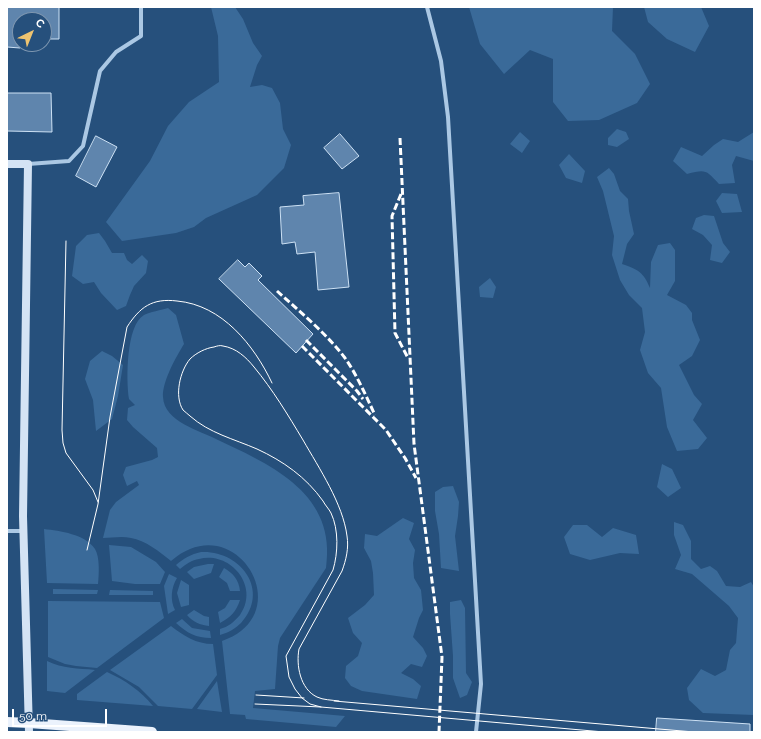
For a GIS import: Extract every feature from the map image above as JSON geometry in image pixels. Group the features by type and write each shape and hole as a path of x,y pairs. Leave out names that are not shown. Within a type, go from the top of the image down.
{"main road":[{"path":"7,722 29,727 152,732"}],"street":[{"path":"7,164 70,161 83,146 100,71 116,52 140,36 141,7"},
{"path":"427,7 441,61 448,116 481,684 476,732"},
{"path":"28,164 23,531 29,727"},
{"path":"7,531 23,531"}],"shaded area":[{"path":"211,7 235,7 243,19 253,43 262,56 257,65 250,87 262,85 272,88 280,103 283,129 291,145 284,168 257,195 206,218 194,227 176,233 122,241 106,222 150,161 168,126 189,102 219,82 218,36"},
{"path":"469,7 613,7 612,31 635,54 650,84 637,103 599,120 568,121 553,102 553,59 530,50 504,74 480,44"},
{"path":"644,7 701,7 709,26 695,52 667,39 648,22"},
{"path":"617,129 626,132 629,139 617,147 608,145 608,138"},
{"path":"520,132 530,141 522,153 510,144"},
{"path":"754,132 754,161 736,156 732,165 735,183 719,184 708,173 702,171 687,174 673,161 681,147 702,156 723,139 738,142"},
{"path":"569,154 585,171 582,183 566,178 559,165"},
{"path":"609,168 614,174 620,191 628,199 634,234 627,244 622,264 640,272 650,288 651,262 658,245 670,243 675,250 675,281 667,295 686,305 692,313 692,320 700,340 692,356 679,365 694,395 702,404 693,420 707,438 698,449 677,451 667,427 661,388 648,373 640,350 645,332 642,308 629,295 620,280 612,255 614,236 603,191 597,177"},
{"path":"722,193 737,194 742,212 722,213 716,201"},
{"path":"704,215 714,216 723,243 730,252 722,263 710,260 712,245 703,235 692,229 696,218"},
{"path":"99,233 112,253 124,253 127,260 132,264 142,255 148,261 146,273 134,286 126,306 117,310 101,293 94,282 83,284 72,276 76,246 87,235"},
{"path":"490,278 496,287 493,298 480,297 479,287"},
{"path":"168,308 176,315 184,344 170,370 165,384 163,397 165,406 176,419 184,424 260,461 280,473 297,486 311,502 322,521 327,543 326,568 280,638 278,646 275,689 255,691 253,708 345,716 336,727 246,719 245,715 230,714 222,641 245,628 256,609 257,589 250,570 236,555 217,546 195,547 171,561 142,541 128,537 103,538 110,510 116,502 139,485 137,481 127,486 123,475 126,467 158,457 157,448 127,420 128,408 135,405 129,399 128,367 131,341 138,321 146,314"},
{"path":"102,351 112,356 123,365 118,396 112,419 96,431 93,400 85,379 90,361"},
{"path":"662,464 672,469 681,488 668,497 657,487"},
{"path":"453,486 459,502 455,536 459,571 441,568 439,534 435,511 435,492 443,487"},
{"path":"403,518 414,523 409,539 415,550 413,563 414,578 421,590 423,610 413,637 423,648 427,656 422,667 411,664 401,673 413,679 421,686 417,699 362,691 351,686 345,678 346,666 358,656 362,643 353,633 348,618 365,605 374,595 371,561 364,548 365,534 377,536"},
{"path":"674,522 683,525 691,541 691,559 701,569 710,566 717,571 726,586 740,587 751,582 754,587 754,715 703,713 689,700 687,688 701,669 715,676 726,670 730,650 736,643 738,618 729,606 692,574 675,569 681,555 674,535"},
{"path":"573,525 587,525 602,537 613,528 636,535 639,554 620,553 590,560 570,554 564,537"},
{"path":"44,529 72,534 91,544 97,552 98,557 98,584 47,583"},
{"path":"109,545 131,547 156,562 165,572 160,584 135,584 112,581"},
{"path":"201,552 215,553 228,558 239,565 247,574 252,586 253,598 249,610 241,623 229,632 220,635 220,629 228,626 240,615 245,604 247,593 239,574 222,560 211,558 196,560 189,562 180,569 176,565 187,557"},
{"path":"214,564 211,573 194,579 187,572 194,567"},
{"path":"224,568 235,577 240,591 230,591 227,583 219,577"},
{"path":"169,574 177,578 173,586 172,594 172,602 175,610 168,614 164,586"},
{"path":"181,580 189,585 189,605 181,607 177,593"},
{"path":"53,589 98,590 97,594 53,594"},
{"path":"110,590 153,591 153,595 109,595"},
{"path":"230,600 240,600 233,614 220,623 218,612 225,608"},
{"path":"461,600 465,608 466,673 472,682 467,695 460,698 453,678 450,602"},
{"path":"48,601 160,602 164,618 97,668 76,666 65,664 48,657"},
{"path":"194,610 204,616 209,617 209,626 197,623 187,615"},
{"path":"182,619 192,628 210,631 211,638 196,636 184,630 176,623"},
{"path":"171,626 190,639 201,643 213,644 217,675 192,709 158,706 139,687 110,670"},
{"path":"47,661 65,667 95,670 65,693 47,691"},
{"path":"107,672 132,686 153,706 77,700 77,694"},
{"path":"217,681 222,712 197,709"}],"building":[{"path":"7,7 59,7 59,39 52,39 52,12 12,12 12,47 7,47"},
{"path":"7,93 51,93 52,132 7,131"},
{"path":"340,134 359,156 342,169 324,148"},
{"path":"96,136 117,147 96,187 76,176"},
{"path":"339,193 349,287 318,290 315,252 297,254 295,242 282,244 280,207 304,205 303,196"},
{"path":"238,260 245,267 249,263 262,276 258,280 313,334 296,353 219,279"},
{"path":"657,718 750,724 750,732 656,732"}],"tram line":[{"path":"66,241 63,443 66,453 93,490 98,502"},
{"path":"87,550 98,504 110,417 127,327 142,309 148,305 168,300 193,304 208,310 235,329 246,341 265,369 272,383"},
{"path":"321,707 310,704 302,698 295,689 289,677 286,656 333,570 337,542 334,520 316,492 302,477 285,464 257,449 205,427 183,410 179,398 179,384 183,370 192,357 208,348 217,346 228,347 244,356 254,367 274,394 303,440 330,486 341,511 348,540 345,563 299,649 298,655 300,676 303,683 311,693 319,698 339,701"},
{"path":"256,695 304,698"},
{"path":"334,701 694,732"},
{"path":"255,704 321,707 604,732"}],"railway":[{"path":"400,138 414,444 442,657 439,732"},
{"path":"401,194 392,216 395,333 408,358"},
{"path":"277,291 321,331 338,349 357,378 375,415"},
{"path":"306,340 357,391 363,399"},
{"path":"302,346 386,430 405,458 416,478"}]}
